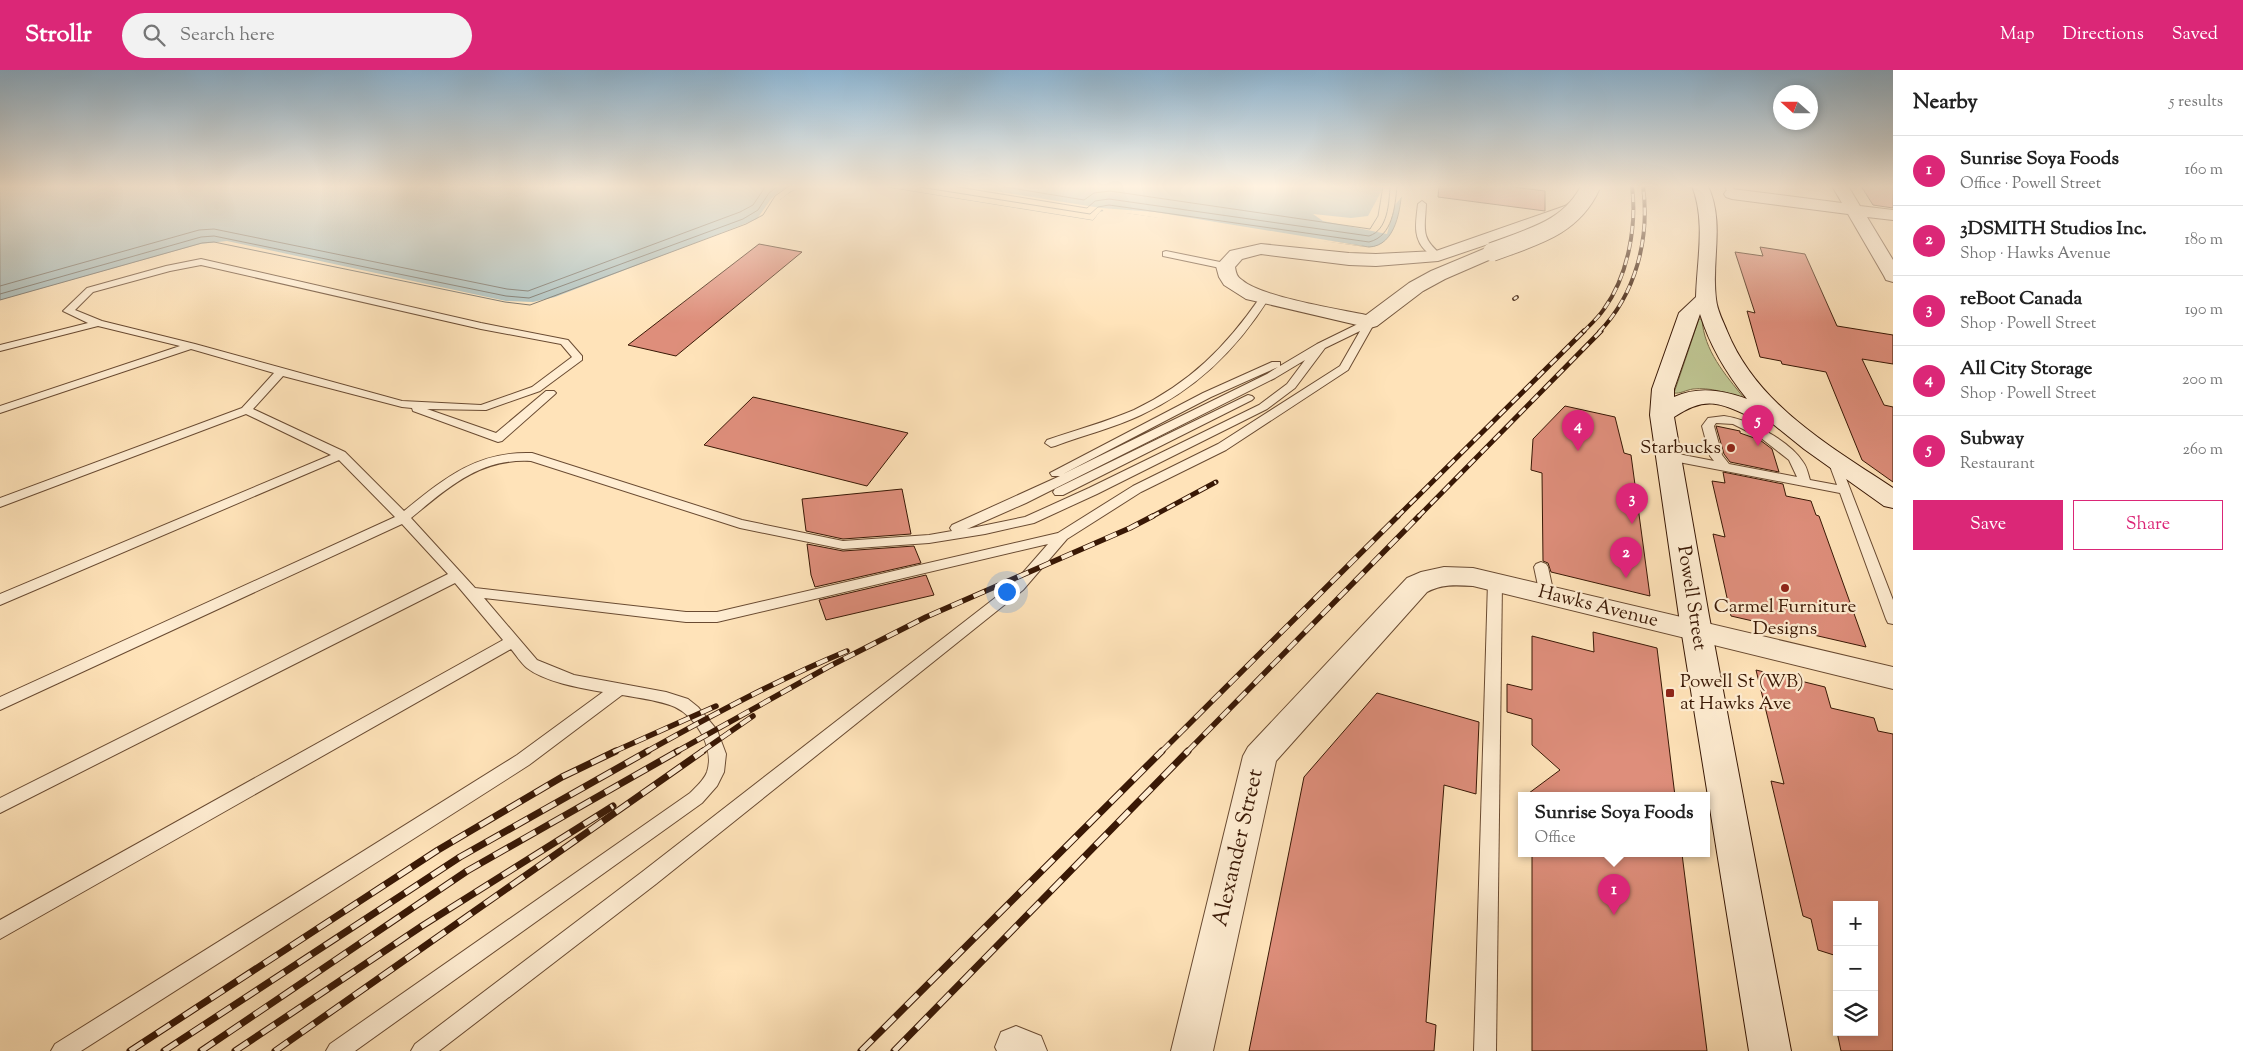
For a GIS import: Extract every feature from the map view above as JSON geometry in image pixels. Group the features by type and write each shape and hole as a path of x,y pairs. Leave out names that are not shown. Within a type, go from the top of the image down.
{"street":[{"path":"1508,232 1438,256 1376,260 1291,251 1261,250 1236,255 1225,266 1226,274 1236,287 1264,298 1370,322 1416,287 1438,274 1538,232"},
{"path":"1708,232 1707,293 1722,348 1732,367 1760,399 1793,428 1893,500"},
{"path":"1868,232 1893,276"},
{"name":"Powell Street","path":"1707,293 1689,312 1663,389 1662,415 1697,631 1770,1051"},
{"path":"1662,415 1693,398 1715,397 1741,404 1793,428"},
{"name":"Hawks Avenue","path":"1448,575 1495,582 1547,594 1893,678"},
{"name":"Alexander Street","path":"1192,1051 1260,756 1417,585 1426,580 1448,575"}],"lane":[{"path":"1420,232 1420,240 1438,256"},
{"path":"1166,254 1225,266"},
{"path":"402,404 482,408 536,390 578,358 564,342 481,326 201,262 169,268 90,290 68,312 98,323 191,346 402,404 498,438 506,457"},
{"path":"1051,443 1147,407 1197,377 1211,366 1228,348 1264,298"},
{"path":"928,538 1207,395 1321,346 1370,322"},
{"path":"422,1051 649,878 1018,587 1062,536 1137,489 1222,447 1344,368 1370,322"},
{"path":"0,348 98,323"},
{"path":"0,410 191,346"},
{"path":"928,538 977,521 1271,376 1321,346"},
{"path":"0,704 403,518 455,477 471,468 506,457 532,457 740,524 843,545 928,538 985,530 1029,520 1093,491 1262,407 1290,386 1321,346"},
{"path":"0,503 246,410 281,372"},
{"path":"498,438 550,393"},
{"path":"246,410 341,455 403,518 471,592 532,664 558,676 680,703 696,714 716,742 718,752 718,762 706,788 696,798 337,1051"},
{"path":"1724,466 1716,456 1708,426 1712,420 1733,421 1753,428 1793,457 1798,463 1805,482"},
{"path":"0,600 341,455"},
{"path":"1668,456 1844,490"},
{"path":"1833,458 1893,619"},
{"path":"471,592 686,617 717,617 1062,536"},
{"path":"1541,567 1547,594"},
{"path":"0,806 456,576"},
{"path":"1485,1051 1495,582"},
{"path":"0,930 514,641"},
{"path":"62,1051 523,760 618,689"}],"green space":[{"path":"1699,319 1702,319 1711,352 1744,398 1706,389 1693,389 1674,393"}],"water":[{"path":"0,232 731,232 531,310 214,247 0,305"},
{"path":"1262,232 1392,232 1378,245 1369,247"}],"pier":[{"path":"724,232 747,232 532,312 503,310 213,250 0,308 0,300 200,244 227,241 506,301 533,302 555,297"},
{"path":"1245,232 1276,232 1369,247"}],"building":[{"path":"759,244 802,252 676,356 628,345"},
{"path":"1760,247 1805,254 1837,326 1893,335 1893,364 1862,359 1884,405 1893,407 1893,482 1862,460 1826,372 1782,364 1781,361 1760,357 1747,311 1755,313 1735,252 1763,256"},
{"path":"753,397 908,433 867,486 704,445"},
{"path":"1565,406 1615,417 1624,453 1631,455 1650,596 1551,572 1548,563 1543,561 1542,473 1531,470 1533,439"},
{"path":"1716,426 1740,431 1740,433 1760,440 1772,449 1779,472 1730,462 1724,454"},
{"name":"Carmel Furniture Designs","path":"1723,472 1783,484 1786,496 1811,501 1816,515 1819,516 1866,647 1731,616 1713,534 1725,537 1712,481 1725,483"},
{"path":"902,489 911,534 843,539 806,531 802,499"},
{"path":"807,544 843,551 914,546 921,563 815,587 811,575"},
{"path":"926,575 934,595 826,620 819,600"},
{"path":"1593,632 1657,648 1675,792 1530,792 1560,770 1532,745 1532,719 1507,712 1507,684 1532,690 1532,636 1594,652"},
{"path":"1756,670 1825,687 1831,708 1874,718 1878,731 1893,734 1893,1051 1841,1051 1838,1036 1878,1036 1878,901 1833,901 1833,955 1818,950 1811,919 1803,916 1771,781 1784,784"},
{"path":"1377,693 1479,722 1476,794 1444,785 1426,1022 1436,1025 1434,1051 1249,1051 1304,777"},
{"path":"1532,857 1682,857 1707,1051 1532,1051"}],"railway":[{"path":"1584,331 1597,318 1612,296 1625,266 1632,232"},
{"path":"1599,332 1612,317 1631,283 1642,245 1643,232"},
{"path":"1397,517 1584,331"},
{"path":"1418,517 1601,331"},
{"path":"1151,517 1216,482"},
{"path":"676,752 828,667 926,617 1130,528 1153,516"},
{"path":"1161,752 1398,516"},
{"path":"1187,752 1419,516"},
{"path":"646,752 745,698 847,651"},
{"path":"613,752 716,706"},
{"path":"701,752 753,716"},
{"path":"130,1051 438,850 562,777 616,751"},
{"path":"164,1051 460,857 648,751"},
{"path":"201,1051 467,871 678,751"},
{"path":"275,1051 703,751"},
{"path":"861,1051 1162,751"},
{"path":"894,1051 1188,751"},
{"path":"235,1051 422,926 613,806"}],"place":[{"name":"Subway","path":"1758,446"},
{"name":"Starbucks","path":"1731,448"},
{"name":"All City Storage","path":"1578,451"},
{"name":"reBoot Canada","path":"1632,524"},
{"name":"3DSMITH Studios Inc.","path":"1626,578"},
{"name":"Carmel Furniture Designs","path":"1785,588"},
{"name":"Powell St (WB) at Hawks Ave","path":"1670,693"},
{"name":"Sunrise Soya Foods","path":"1614,915"}]}
